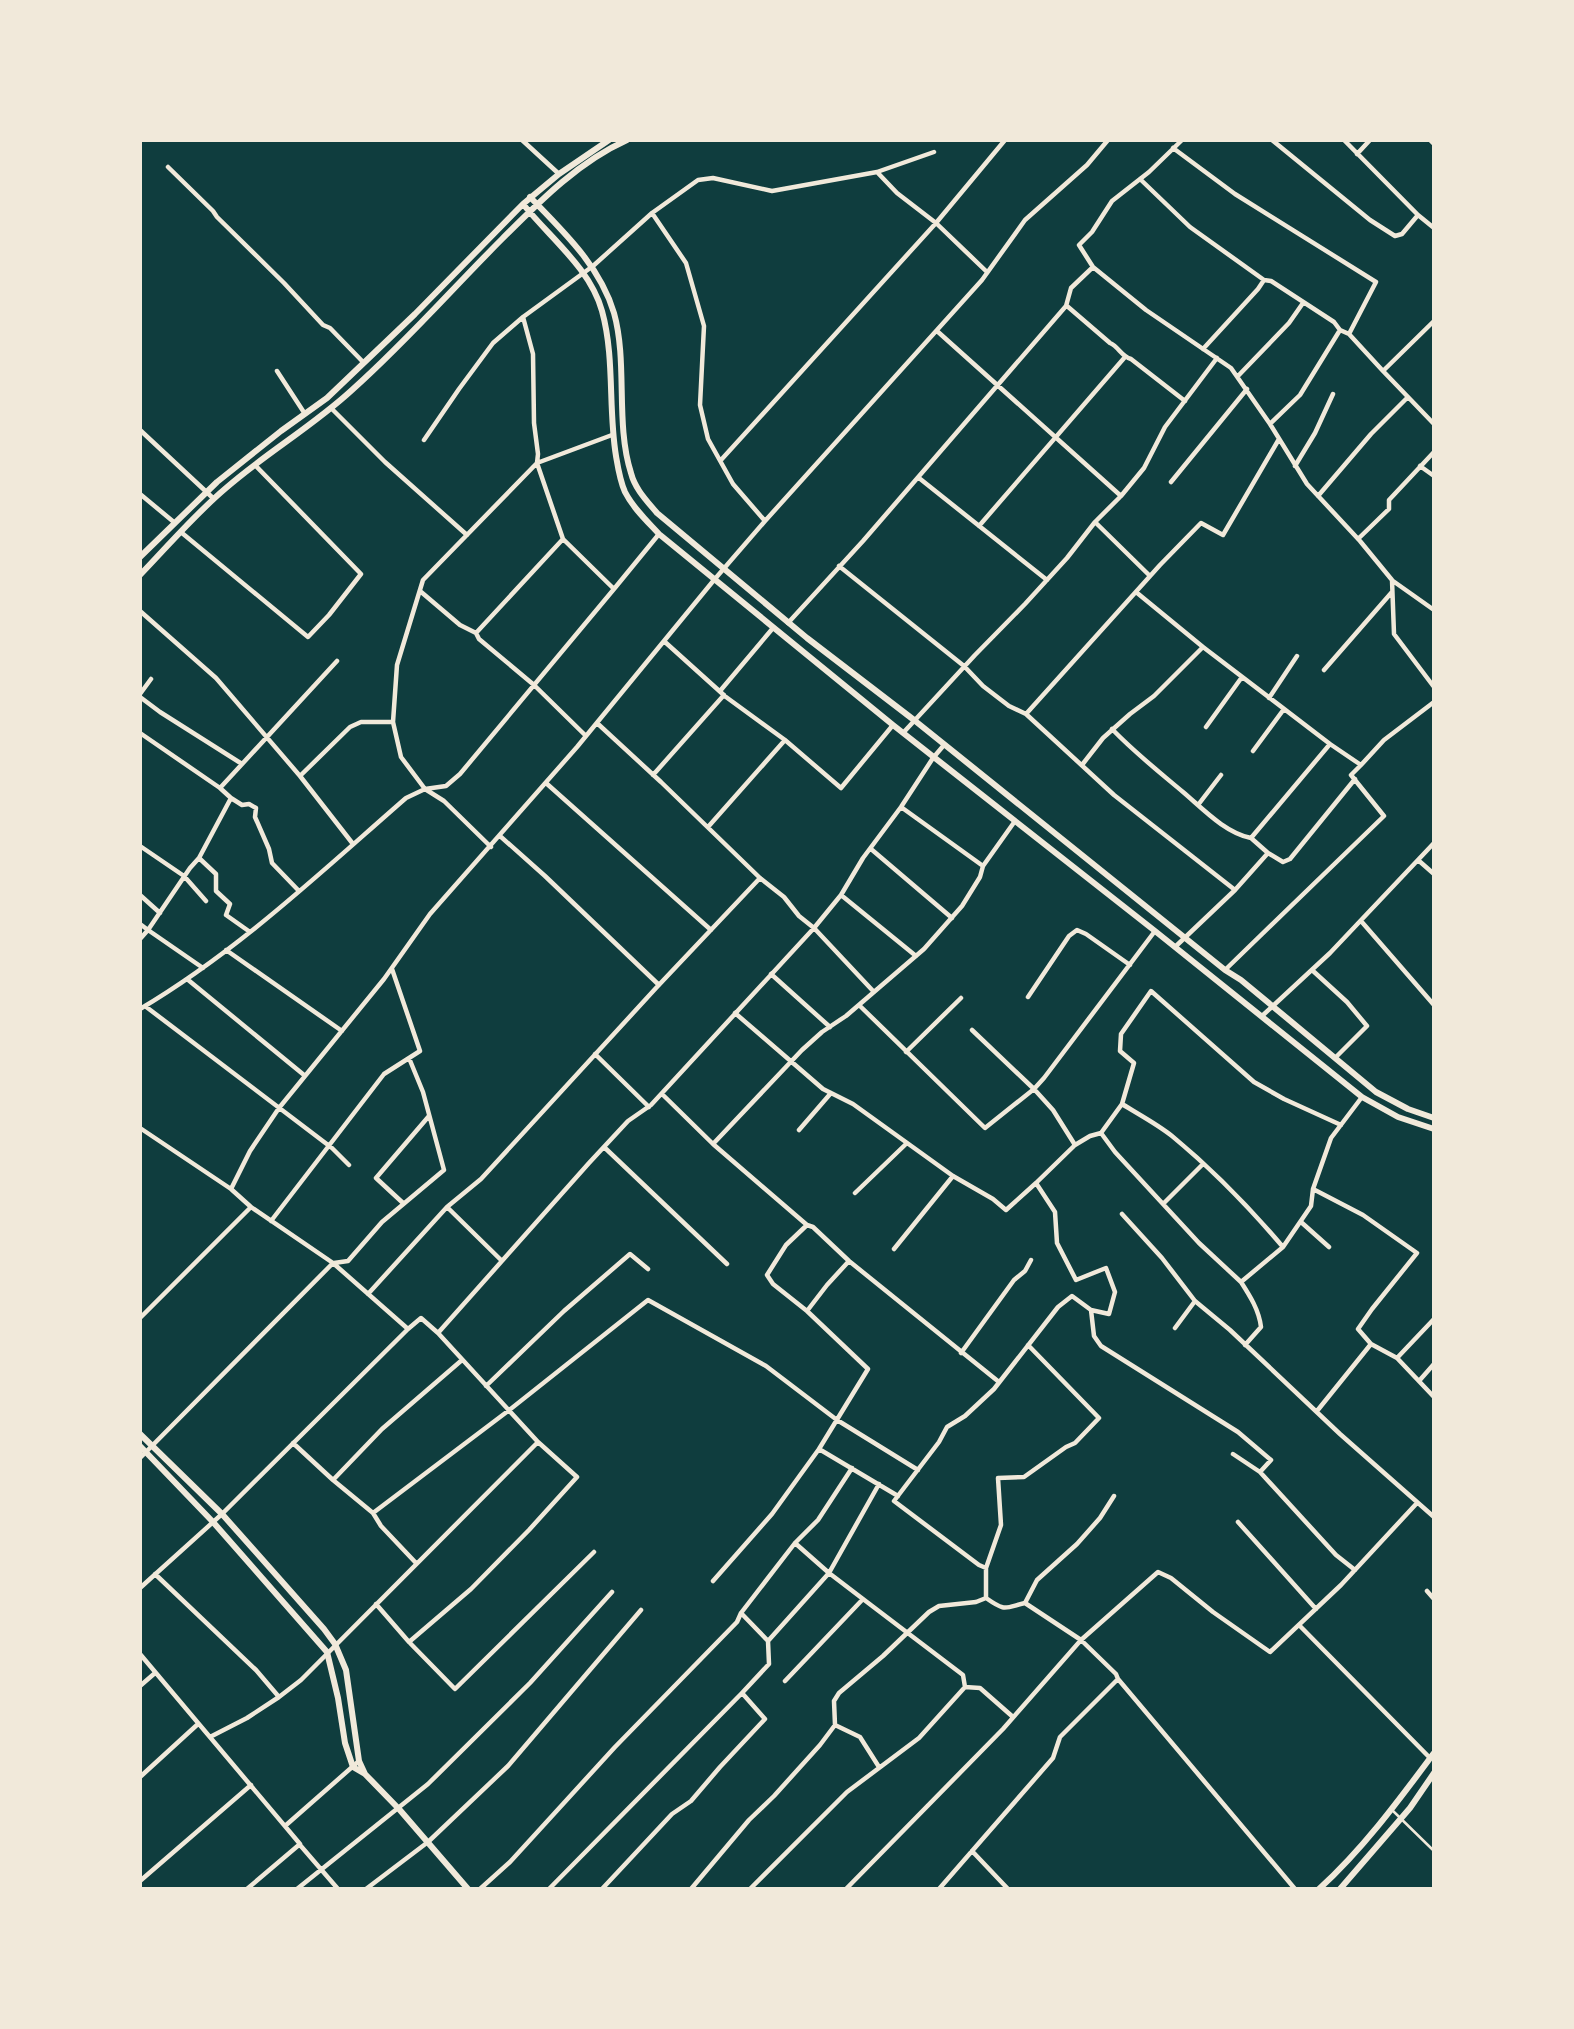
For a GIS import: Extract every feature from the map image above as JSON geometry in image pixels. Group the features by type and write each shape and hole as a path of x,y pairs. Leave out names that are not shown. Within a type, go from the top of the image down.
{"main road":[{"path":"140,557 238,465 327,398 415,314 530,197 600,143 609,140"},
{"path":"140,575 225,489 331,408 393,352 528,211 559,184 626,140"},
{"path":"530,197 593,266 601,280 614,316 625,438 631,474 642,496 657,513 788,623 914,720 1225,970 1273,1005 1376,1092 1408,1109 1434,1118"},
{"path":"523,204 584,274 594,290 602,310 606,332 612,435 618,470 626,494 659,534 933,758 1362,1097 1398,1117 1433,1128"},
{"path":"1381,1108 1387,1098"},
{"path":"140,1434 222,1514 335,1644 346,1670 356,1764"},
{"path":"140,1446 213,1522 327,1652 345,1743 356,1764 468,1889"},
{"path":"1319,1889 1342,1868 1432,1755"},
{"path":"1340,1889 1401,1819 1434,1773"}],"street":[{"path":"522,140 559,174"},
{"path":"721,460 936,223 1005,140"},
{"path":"231,1189 250,1151 279,1108 392,968 430,914 546,783 765,521 937,331 987,272 1026,220 1087,165 1108,140"},
{"path":"1182,140 1112,201 1092,232 1079,245 1093,267 1146,310 1231,368 1307,484 1358,538 1392,580 1434,610"},
{"path":"1272,140 1370,220 1395,236 1402,234 1418,215"},
{"path":"1344,140 1434,228"},
{"path":"1357,154 1370,140"},
{"path":"1430,140 1434,144"},
{"path":"1173,148 1235,194 1376,282 1349,334"},
{"path":"425,440 493,343 523,317 584,274 652,213 698,180 713,178 772,191 877,172 934,152"},
{"path":"168,167 363,363"},
{"path":"877,172 987,272"},
{"path":"1140,179 1190,227 1264,280 1271,281 1349,334 1434,424"},
{"path":"652,213 686,263 704,326 700,405 708,439 733,484 765,521"},
{"path":"788,623 919,478 1066,306 1071,288 1093,267"},
{"path":"1203,349 1264,280"},
{"path":"1238,376 1289,323 1303,303"},
{"path":"1066,306 1115,345 1125,357 1185,401"},
{"path":"523,317 533,354 537,463 563,539 614,589"},
{"path":"1383,371 1434,321"},
{"path":"1270,424 1300,395 1340,330"},
{"path":"937,331 1121,496"},
{"path":"979,526 1125,357"},
{"path":"903,733 1047,580 1095,522 1121,496 1144,468 1165,427 1217,358"},
{"path":"277,371 305,414"},
{"path":"1171,482 1247,389"},
{"path":"1295,466 1315,433 1333,394"},
{"path":"1318,496 1371,434 1408,397"},
{"path":"331,408 385,462 467,535"},
{"path":"140,430 214,499"},
{"path":"491,846 444,801 425,789 401,757 393,722 397,665 423,580 537,463 612,435"},
{"path":"1026,714 1201,523 1223,535 1279,439"},
{"path":"1358,538 1389,509 1389,500 1434,452"},
{"path":"181,533 308,637 361,574 255,465"},
{"path":"1420,466 1434,476"},
{"path":"919,478 1047,580"},
{"path":"140,494 175,523"},
{"path":"1095,522 1150,576"},
{"path":"349,1165 279,1108 142,1007 203,968 250,932 406,798 425,789 446,786 460,774 659,534"},
{"path":"476,633 563,539"},
{"path":"839,567 964,666 1009,706 1026,714 1114,795 1234,890"},
{"path":"1392,580 1394,634 1434,687"},
{"path":"420,591 460,625 476,633 479,639 534,686 586,736"},
{"path":"1324,670 1392,591"},
{"path":"1135,592 1269,698 1361,765"},
{"path":"140,611 216,678 300,776 353,844"},
{"path":"653,775 773,628"},
{"path":"664,642 722,693 785,740 842,788 893,725"},
{"path":"1082,765 1112,729 1154,696 1203,647"},
{"path":"1269,698 1297,656"},
{"path":"220,788 337,661"},
{"path":"1206,727 1242,677"},
{"path":"151,679 140,695 160,712 242,764"},
{"path":"1225,970 1384,816 1351,775 1384,740 1434,702"},
{"path":"1253,751 1284,709"},
{"path":"300,776 350,727 361,722 393,722"},
{"path":"597,723 760,878 784,897 799,916 814,928 874,992"},
{"path":"1112,729 1136,754 1222,824 1243,837 1251,838 1283,862 1290,859 1355,779"},
{"path":"140,733 231,798 242,805 250,804 256,808 256,817 270,849 272,863 299,891"},
{"path":"708,827 785,740"},
{"path":"1251,838 1330,744"},
{"path":"438,1333 628,1121 662,1094 814,928 841,895 863,858 944,745"},
{"path":"1198,805 1221,775"},
{"path":"546,783 711,930"},
{"path":"140,939 199,858 231,798"},
{"path":"901,807 983,866"},
{"path":"713,1143 791,1062 916,956 952,918 980,877 983,866 1016,821"},
{"path":"500,836 659,985"},
{"path":"1262,1016 1361,921 1434,843"},
{"path":"140,846 184,876 206,901"},
{"path":"871,849 952,918"},
{"path":"1175,947 1268,853"},
{"path":"199,858 216,874 216,891 230,904 226,915 250,932"},
{"path":"1418,859 1434,874"},
{"path":"368,1294 447,1207 481,1179 760,878"},
{"path":"140,895 160,913"},
{"path":"841,895 916,956"},
{"path":"1361,921 1434,1005"},
{"path":"140,924 203,968"},
{"path":"1028,997 1069,936 1077,930 1130,965"},
{"path":"859,1005 985,1128 1034,1089 1155,931"},
{"path":"226,950 342,1031"},
{"path":"271,1221 384,1074 420,1051 392,968"},
{"path":"1312,970 1347,1002 1367,1026 1335,1058"},
{"path":"771,974 830,1027"},
{"path":"187,979 304,1075"},
{"path":"735,1013 831,1093 853,1104 953,1176 993,1199 1006,1210 1075,1145 1101,1133 1122,1104 1134,1063 1120,1051 1121,1034 1151,991 1254,1082 1341,1125"},
{"path":"906,1052 961,998"},
{"path":"972,1031 1034,1089 1052,1110 1075,1145"},
{"path":"595,1054 649,1107"},
{"path":"140,1458 333,1263 348,1261 382,1222 444,1170 423,1092 409,1058"},
{"path":"799,1130 831,1093"},
{"path":"662,1094 713,1143 849,1261 999,1382"},
{"path":"1241,1282 1283,1247 1301,1222 1311,1206 1313,1189 1331,1138 1362,1097"},
{"path":"1122,1104 1170,1134 1203,1164 1283,1247"},
{"path":"404,1203 376,1178 429,1116"},
{"path":"140,1128 231,1189 251,1207 333,1263 408,1329"},
{"path":"1101,1133 1115,1152 1199,1243 1241,1282 1251,1297 1261,1327 1245,1345"},
{"path":"855,1193 906,1143"},
{"path":"604,1147 727,1264"},
{"path":"1164,1203 1203,1164"},
{"path":"894,1249 953,1176"},
{"path":"986,1568 894,1502 939,1442 947,1427 965,1416 999,1382 1058,1307 1072,1296 1091,1310 1109,1314 1115,1292 1106,1268 1076,1280 1057,1243 1055,1212 1035,1183"},
{"path":"1313,1189 1363,1215 1417,1253 1358,1329 1371,1344 1396,1358 1434,1397"},
{"path":"140,1318 251,1207"},
{"path":"447,1207 502,1261"},
{"path":"1122,1214 1162,1258 1195,1301 1434,1517"},
{"path":"1301,1222 1329,1247"},
{"path":"713,1581 772,1514 820,1449 868,1369 807,1311 773,1284 767,1275 786,1245 807,1225"},
{"path":"486,1385 564,1311 630,1254 648,1269"},
{"path":"961,1353 1031,1260"},
{"path":"807,1311 849,1261"},
{"path":"373,1513 648,1300 766,1366 837,1420 918,1470"},
{"path":"1175,1328 1195,1301"},
{"path":"1091,1310 1094,1336 1101,1346 1238,1432 1270,1460 1260,1472"},
{"path":"140,1588 222,1514 421,1318 538,1442 577,1477 480,1579 410,1642"},
{"path":"1396,1358 1434,1319"},
{"path":"1317,1411 1371,1344"},
{"path":"986,1598 986,1568 1001,1525 998,1478 1024,1477 1075,1443 1098,1418 1028,1346"},
{"path":"333,1480 382,1429 462,1360"},
{"path":"1419,1381 1434,1364"},
{"path":"209,1737 247,1718 301,1680 538,1442"},
{"path":"293,1443 373,1513 381,1526 416,1563"},
{"path":"820,1449 898,1496"},
{"path":"1233,1454 1260,1472 1336,1555 1355,1570"},
{"path":"480,1889 510,1862 615,1747 737,1622 795,1544 818,1520 852,1468"},
{"path":"768,1641 829,1573 879,1484"},
{"path":"986,1598 1002,1608 1009,1609 1025,1603 1037,1580 1077,1544 1100,1518 1114,1496"},
{"path":"846,1889 1013,1717 1081,1640 1158,1572 1171,1578 1270,1653 1342,1586 1418,1503"},
{"path":"1238,1522 1316,1609"},
{"path":"795,1544 963,1675 965,1687"},
{"path":"376,1604 455,1689 593,1552"},
{"path":"155,1574 256,1670 279,1697"},
{"path":"1427,1591 1434,1599"},
{"path":"297,1889 428,1784 530,1683 612,1592"},
{"path":"691,1889 820,1745 835,1725 834,1701 839,1693 929,1612 939,1606 976,1602 986,1598"},
{"path":"785,1681 863,1599"},
{"path":"1025,1603 1081,1640 1116,1674 1295,1889"},
{"path":"366,1889 428,1842 508,1766 641,1610"},
{"path":"549,1889 769,1664 768,1641 741,1614"},
{"path":"1299,1625 1432,1755"},
{"path":"140,1654 338,1889"},
{"path":"140,1686 156,1672"},
{"path":"939,1889 1054,1758 1060,1737 1118,1679"},
{"path":"965,1687 980,1688 1013,1717"},
{"path":"750,1889 847,1792 919,1738 965,1687"},
{"path":"603,1889 672,1814 691,1801 765,1719 742,1693"},
{"path":"140,1777 198,1724"},
{"path":"835,1725 860,1737 879,1767"},
{"path":"285,1826 356,1764"},
{"path":"140,1881 251,1785"},
{"path":"247,1889 300,1844"},
{"path":"972,1851 1009,1889"}],"lane":[{"path":"1391,1809 1434,1851"}]}
